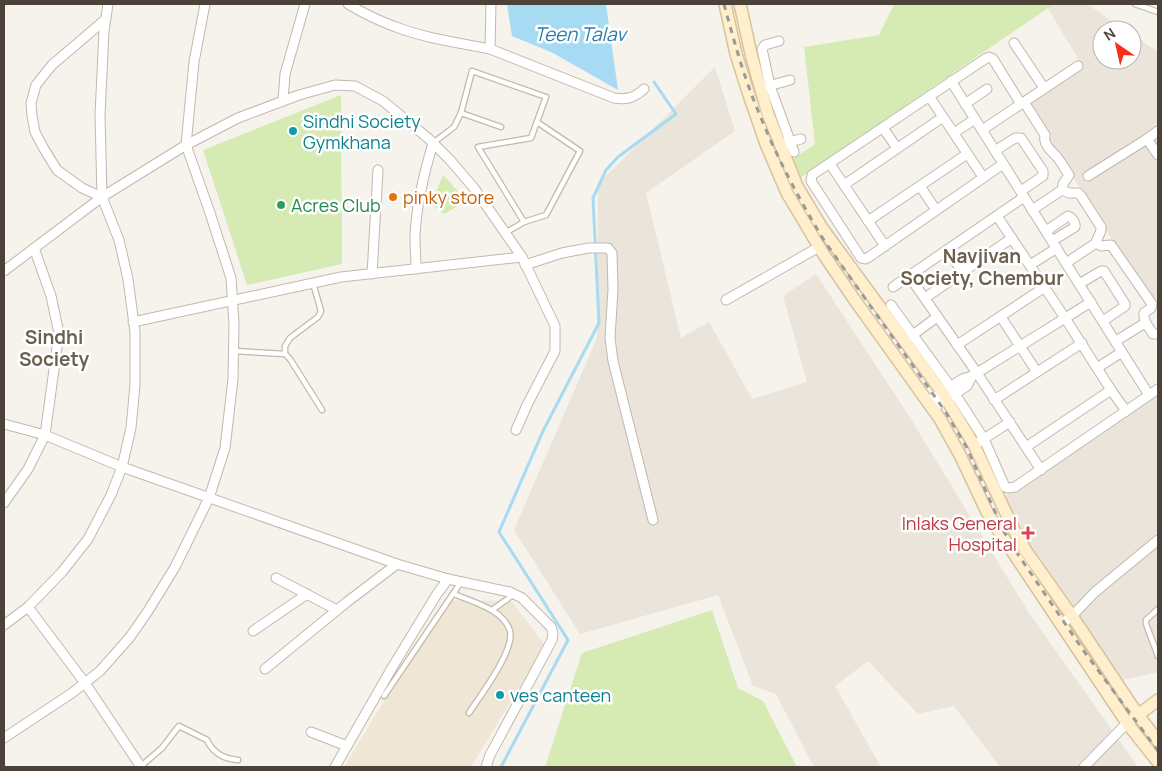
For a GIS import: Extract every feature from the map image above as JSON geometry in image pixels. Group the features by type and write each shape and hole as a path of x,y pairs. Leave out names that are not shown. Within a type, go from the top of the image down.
{"main road":[{"path":"725,4 736,54 748,92 766,144 787,193 864,314 940,419 1002,536 1127,723 1158,762"},
{"path":"740,4 750,50 766,87 768,114 783,142 797,186 822,228 878,303 909,338 949,393 979,442 1013,528 1026,551 1072,616 1138,716 1158,741"},
{"path":"736,54 750,50"},
{"path":"766,144 783,142"},
{"path":"780,178 791,172"},
{"path":"844,284 857,275"},
{"path":"864,314 878,303"},
{"path":"1002,536 1013,528"},
{"path":"1127,723 1158,700"}],"street":[{"path":"4,625 28,607 62,572 88,539 111,495 122,467 131,428 134,385 134,322 128,279 119,240 102,197 100,115 108,4"},
{"path":"4,738 100,671 130,637 175,567 209,498 224,448 233,379 234,324 231,278 186,145 194,62 205,4"},
{"path":"283,101 284,74 305,4"},
{"path":"348,4 373,18 397,28 490,49 614,98 630,99 644,89"},
{"path":"490,49 491,4"},
{"path":"102,197 82,188 57,170 36,132 31,102 36,85 52,65 106,19"},
{"path":"766,87 762,49 765,44 779,41"},
{"path":"1014,44 1044,88"},
{"path":"1003,164 865,259 861,258 811,181 812,175 985,58 989,58 993,59 1045,135 1044,141 1069,175 1063,184 1062,190 1032,210"},
{"path":"982,130 1078,66"},
{"path":"748,92 790,80"},
{"path":"951,81 1149,395"},
{"path":"4,271 102,197 186,145 238,118 299,95 334,85 355,86 383,100 433,143 474,188 524,261 555,326 555,351 526,405 516,430"},
{"path":"965,104 987,89"},
{"path":"930,96 983,177"},
{"path":"844,185 943,117"},
{"path":"954,133 975,119"},
{"path":"883,128 897,148"},
{"path":"1088,176 1158,131"},
{"path":"893,287 997,216 1044,174 1021,138 1015,138 995,151"},
{"path":"783,142 801,139"},
{"path":"1147,139 1158,155"},
{"path":"783,142 794,152"},
{"path":"416,269 415,237 417,217 422,186 433,143"},
{"path":"1033,156 1047,146"},
{"path":"868,221 967,154"},
{"path":"830,164 885,246"},
{"path":"372,274 378,170"},
{"path":"920,186 936,210"},
{"path":"1062,190 1069,193 1078,193 1081,196 1102,231 1096,243 1066,263"},
{"path":"997,216 1126,411"},
{"path":"1030,265 1075,227 1076,224 1068,216 1046,231"},
{"path":"822,228 835,219"},
{"path":"924,298 1012,238"},
{"path":"1096,243 1101,246 1111,245 1152,304 1151,308 1144,313 1145,323 1153,334 1158,334"},
{"path":"726,300 819,246"},
{"path":"4,503 28,469 45,435 59,333 51,296 34,248"},
{"path":"134,322 341,277 524,261 589,248 608,248 613,256 614,289 610,338 613,361 653,520"},
{"path":"947,250 963,272"},
{"path":"1079,284 1104,271 1125,306 1103,321"},
{"path":"909,276 957,345 974,375 1010,422 1041,470"},
{"path":"957,345 1045,287"},
{"path":"929,405 949,393 967,386 974,375 1091,302"},
{"path":"891,304 909,338 938,317"},
{"path":"1001,317 1036,372"},
{"path":"1116,341 1145,323"},
{"path":"994,400 1082,343"},
{"path":"1097,368 1122,352"},
{"path":"1010,422 979,442 1005,487 1008,488 1015,487 1041,470 1158,389"},
{"path":"1026,447 1111,390"},
{"path":"4,424 45,435 122,467 398,564 448,579 514,594 522,598 551,628 553,633 552,640 490,756 486,767"},
{"path":"1061,624 1072,616 1094,592 1158,540"},
{"path":"265,669 337,610 398,564"},
{"path":"276,578 337,610"},
{"path":"335,767 393,666 448,579"},
{"path":"253,631 307,594"},
{"path":"28,607 85,683 140,767"},
{"path":"1084,767 1127,723"},
{"path":"311,732 347,746"}],"lane":[{"path":"1135,4 1158,12"},
{"path":"433,143 454,127 461,113 472,71 546,98 531,138 478,147 524,222"},
{"path":"461,113 501,127"},
{"path":"505,233 524,222 546,215 580,151 537,122"},
{"path":"285,354 285,346 290,338 318,318 321,311 313,283"},
{"path":"234,351 285,354 322,410"},
{"path":"384,696 461,582"},
{"path":"454,594 492,610 504,621 510,630 504,659 470,713"},
{"path":"492,610 514,594"},
{"path":"1158,609 1146,620 1146,624 1158,656"},
{"path":"140,767 162,748 179,726 207,740 211,748 229,760 238,760"}],"shaded area":[{"path":"1054,4 1087,4 1110,20 1092,20 1092,70 1142,70 1142,41 1158,52 1158,313 1028,105 1082,65 1047,7"},
{"path":"715,67 735,131 646,193 681,338 709,322 752,399 807,382 783,296 816,274 909,416 1029,613 1138,767 1000,767 954,706 918,714 868,661 835,686 881,767 814,767 776,694 753,686 718,595 580,634 514,530 597,338 598,184"},
{"path":"1158,393 1158,672 1123,680 1023,539 1004,497"},
{"path":"446,600 511,601 545,645 471,767 344,767"}],"green space":[{"path":"894,4 1053,4 800,178 793,159 815,144 804,47 879,35"},
{"name":"Acres Club","path":"341,95 342,264 247,285 203,150"},
{"path":"443,175 467,201 444,214 431,204"},
{"path":"712,610 738,688 763,701 797,767 545,767 582,653"}],"water":[{"name":"Teen Talav","path":"507,4 606,4 618,90 553,53 512,36"}],"waterway":[{"path":"501,767 568,640 499,532 543,431 599,323 593,198 606,170 618,157 676,114 654,82"}],"railway":[{"path":"724,4 744,73 766,130 781,163 816,227 945,411 967,448 1003,530 1015,550 1083,650 1158,751"}],"place":[{"name":"Sindhi Society Gymkhana","path":"293,131"},
{"name":"pinky store","path":"393,197"},
{"name":"Acres Club","path":"281,205"},
{"name":"Inlaks General Hospital","path":"1028,533"},
{"name":"ves canteen","path":"500,695"}],"district":[{"name":"Navjivan Society, Chembur","path":"982,267"},
{"name":"Sindhi Society","path":"54,348"}]}
